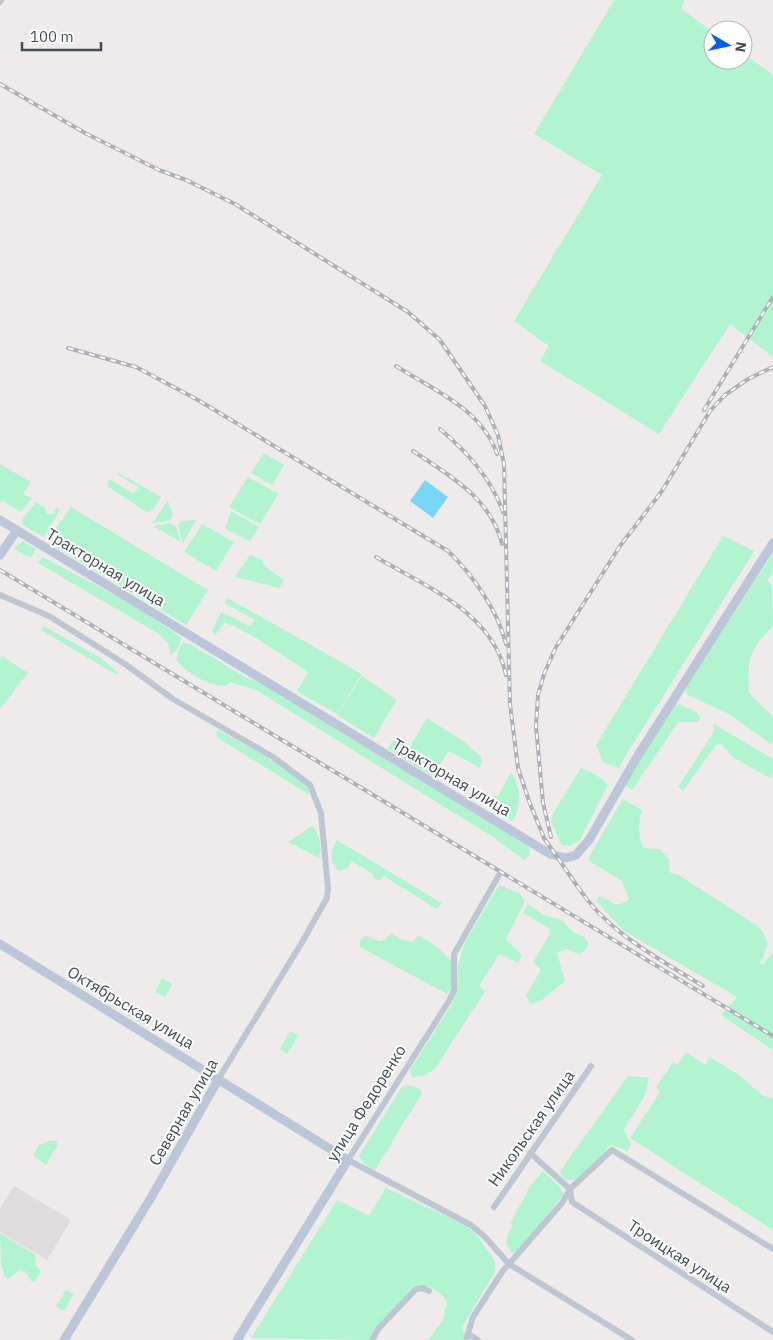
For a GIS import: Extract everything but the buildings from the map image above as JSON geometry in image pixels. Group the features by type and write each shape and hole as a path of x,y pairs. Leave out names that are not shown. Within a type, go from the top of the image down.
{"main road":[{"name":"Тракторная улица","path":"0,520 550,854 566,858 576,855 589,840 637,757 773,543"},
{"path":"0,555 17,530"},
{"name":"Октябрьская улица","path":"0,944 219,1078 348,1160"},
{"name":"Северная улица","path":"64,1340 147,1203 219,1078"},
{"name":"улица Федоренко","path":"239,1339 348,1160"}],"street":[{"name":"Северная улица","path":"0,595 49,616 125,664 173,699 273,756 310,785 320,814 328,888 327,898 299,948 219,1078"},
{"name":"улица Федоренко","path":"348,1160 449,1001 454,990 454,954 499,875"},
{"name":"Никольская улица","path":"494,1207 590,1066"},
{"path":"478,1340 468,1337 473,1317 509,1264 562,1203 570,1189 589,1174 608,1152 617,1151 773,1249"},
{"path":"530,1153 570,1189"},
{"path":"348,1160 472,1225 509,1264 632,1340"},
{"name":"Троицкая улица","path":"570,1189 572,1202 773,1332"},
{"path":"372,1340 379,1328 416,1289 423,1288 429,1291"}],"shaded area":[{"path":"14,1186 71,1220 47,1260 0,1232 0,1208"}],"green space":[{"path":"614,0 685,0 681,9 703,25 703,70 753,70 753,60 773,75 773,357 730,324 659,434 540,361 549,346 514,321 602,175 534,134"},
{"path":"264,453 284,465 272,485 251,473"},
{"path":"0,464 31,482 23,494 32,498 21,512 3,501 0,503"},
{"path":"117,472 161,497 153,509 147,512 107,486 109,479 134,494 138,487 117,474"},
{"path":"248,477 279,494 260,524 229,507"},
{"path":"168,501 173,515 169,521 152,523"},
{"path":"36,502 45,508 47,514 53,514 57,507 60,510 44,537 22,525 23,518"},
{"path":"71,507 208,590 186,625 51,544 51,535"},
{"path":"231,511 259,527 250,541 225,529"},
{"path":"196,520 183,543 178,526 182,521"},
{"path":"170,523 176,527 181,542 153,526"},
{"path":"202,524 234,542 216,571 184,552"},
{"path":"723,536 754,551 618,768 603,762 596,745"},
{"path":"22,541 36,549 31,558 14,549"},
{"path":"773,553 773,572 767,581 772,585 773,626 754,649 749,663 749,693 773,717 773,741 771,744 729,714 690,696 686,693 686,688"},
{"path":"250,555 262,560 264,566 284,580 279,588 235,577"},
{"path":"43,557 126,601 181,637 178,648 170,655 168,644 161,636 38,563"},
{"path":"228,598 362,674 337,714 297,691 308,672 253,636 225,622 216,634 212,631 221,612 250,626 255,620 224,603"},
{"path":"44,626 102,659 119,673 117,675 41,630"},
{"path":"183,643 190,644 247,678 258,682 509,834 529,847 530,854 524,860 490,835 256,690 230,682 225,686 212,684 192,674 177,661 178,651"},
{"path":"2,656 28,673 0,709 0,659"},
{"path":"362,676 397,700 374,738 337,715"},
{"path":"679,704 698,713 701,718 698,722 678,722 632,790 624,784 674,706"},
{"path":"427,718 466,743 482,758 480,768 449,751 432,776 388,749 393,740 410,747"},
{"path":"714,724 773,759 773,773 770,778 734,758 721,744 716,745 683,791 678,787 713,733"},
{"path":"218,730 280,765 302,782 310,791 308,794 218,738 216,732"},
{"path":"581,768 597,775 608,785 580,840 570,846 562,845 551,822 553,813"},
{"path":"511,773 517,783 519,797 517,810 512,821 486,806 490,800 499,794"},
{"path":"623,799 642,810 639,829 643,848 660,849 669,860 670,873 677,874 758,926 765,936 767,944 760,964 763,965 773,952 773,1050 721,1015 737,997 624,931 597,902 598,897 616,904 624,903 629,899 622,881 589,861 590,855"},
{"path":"312,826 320,841 319,858 288,842"},
{"path":"337,840 442,903 437,909 384,876 379,881 373,877 373,874 352,861 348,868 338,871 332,859 333,848"},
{"path":"499,885 519,893 525,901 506,939 522,955 518,963 499,954 479,986 485,991 435,1069 423,1076 412,1077 410,1070 452,1004 457,988 458,965 464,944"},
{"path":"528,904 543,915 562,920 572,931 584,937 589,945 580,955 567,949 557,953 565,981 541,1001 530,1004 526,995 541,970 533,962 550,934 549,928 523,913"},
{"path":"391,933 400,939 413,942 418,936 428,940 444,953 451,961 451,987 447,994 360,947 360,940 366,936 379,941 385,940"},
{"path":"162,978 172,984 165,997 155,992"},
{"path":"128,1008 148,1020 144,1025 127,1015"},
{"path":"290,1031 298,1035 287,1054 280,1049"},
{"path":"686,1052 705,1065 710,1057 739,1075 762,1095 773,1099 773,1230 630,1138 660,1092 656,1087 673,1062 678,1064"},
{"path":"628,1076 649,1078 645,1095 624,1130 631,1144 628,1151 610,1145 598,1161 577,1180 566,1180 560,1174 561,1170"},
{"path":"408,1085 420,1089 422,1093 375,1170 364,1163 359,1156 401,1088"},
{"path":"48,1141 56,1141 58,1145 46,1165 33,1155 38,1146"},
{"path":"544,1172 561,1188 563,1195 519,1250 512,1253 506,1244 512,1227 511,1222 530,1186"},
{"path":"386,1188 465,1225 475,1233 495,1261 495,1272 462,1327 465,1335 462,1340 428,1340 443,1320 447,1301 440,1294 424,1286 414,1286 370,1340 251,1338 337,1200 369,1216"},
{"path":"0,1233 36,1255 35,1265 41,1271 36,1280 32,1282 25,1271 19,1270 8,1279 4,1276 1,1263"},
{"path":"66,1290 74,1294 64,1311 56,1307"}],"water":[{"path":"425,480 448,497 433,518 410,501"}],"railway":[{"path":"0,84 85,133 159,170 186,180 235,204 408,312 440,340 485,406 498,435 504,464 510,704 518,768 544,838 582,893"},
{"path":"704,410 773,297"},
{"path":"68,348 136,367 198,400 448,551 475,582 491,606 506,644"},
{"path":"396,366 455,402 468,413 490,438 497,454"},
{"path":"551,837 543,803 536,726 538,695 544,674 556,647 620,546 662,491 710,411 725,395 748,379 773,367"},
{"path":"440,429 477,466 492,488 503,512"},
{"path":"413,451 455,479 479,501 497,528 502,544"},
{"path":"376,557 436,591 472,618 487,634 499,653 506,675"},
{"path":"0,570 773,1036"},
{"path":"578,887 590,903 619,931 703,986"}]}
